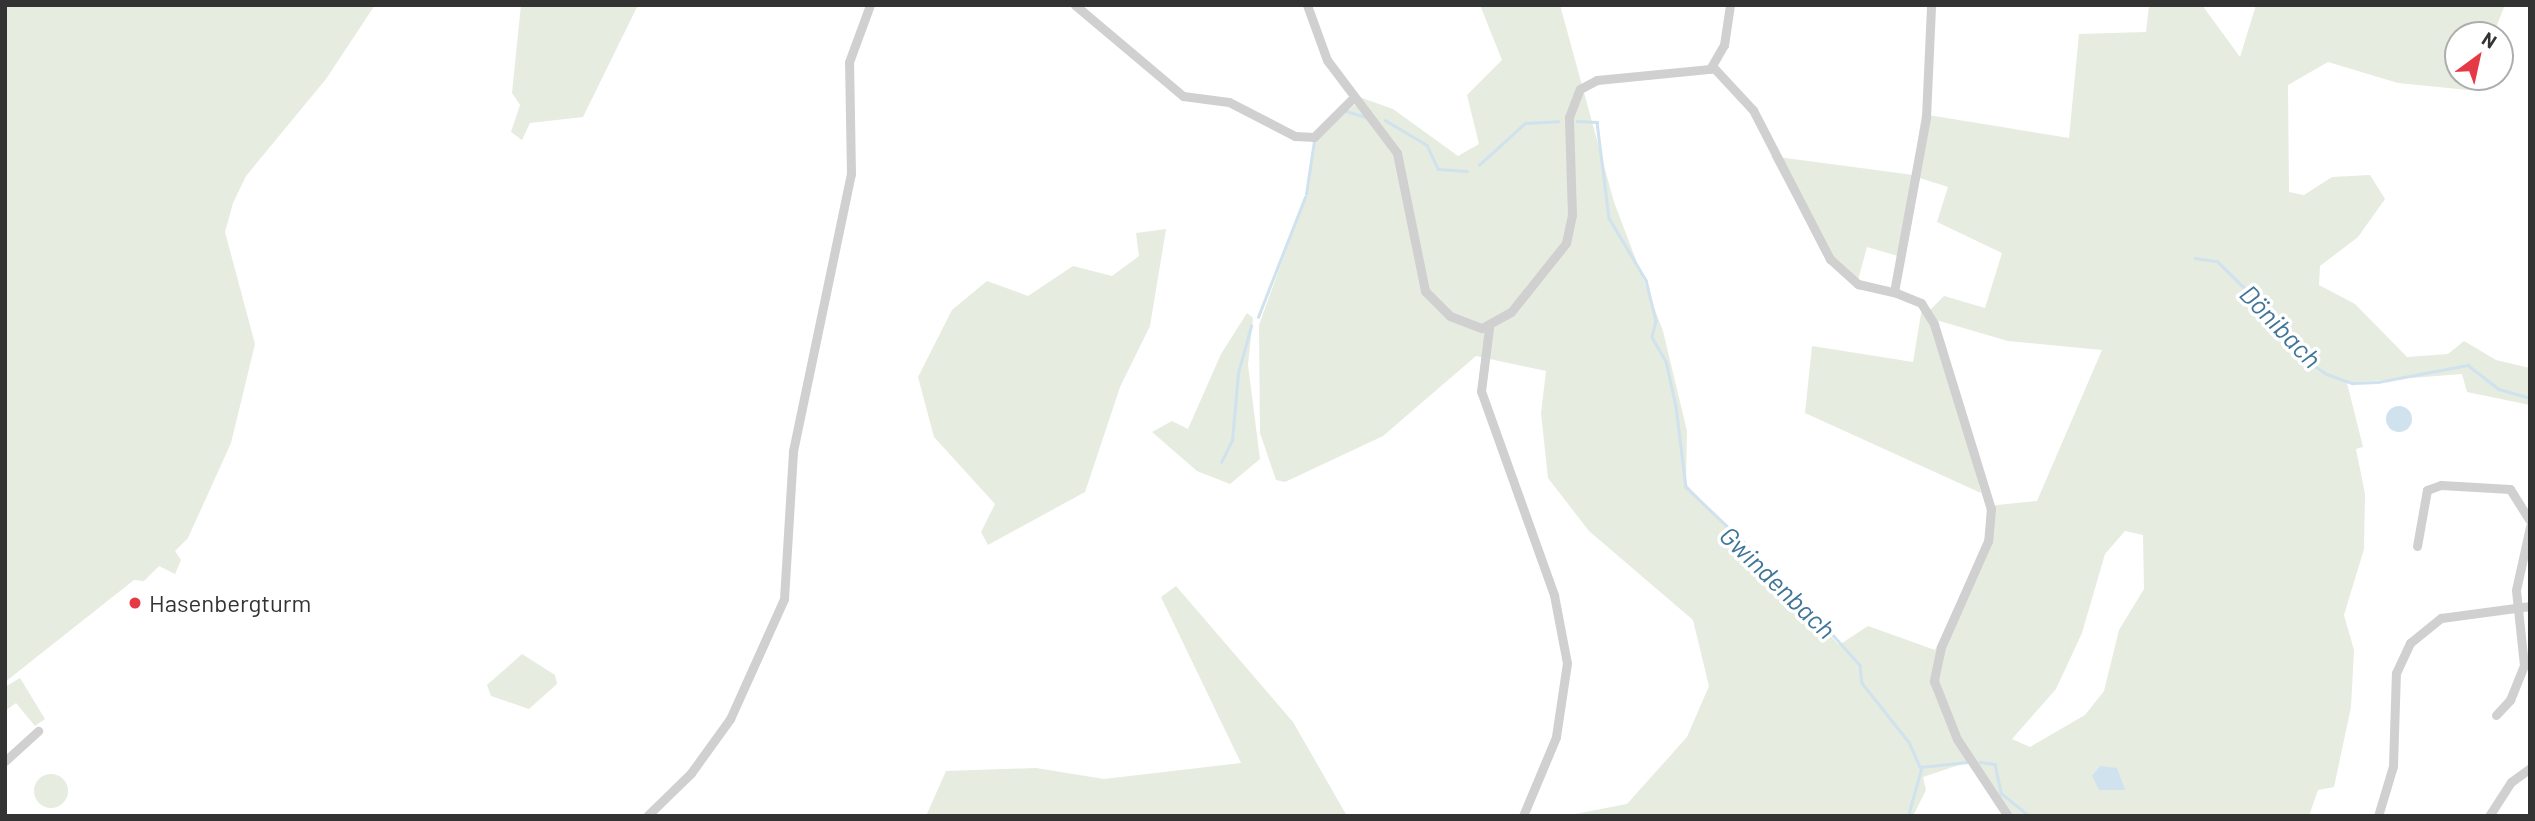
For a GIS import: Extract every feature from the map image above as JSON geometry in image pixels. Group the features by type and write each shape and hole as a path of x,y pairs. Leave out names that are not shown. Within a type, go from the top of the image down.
{"street":[{"path":"647,816 691,773 730,719 784,599 793,452 850,174 849,62 870,5"},
{"path":"1075,5 1183,96 1229,102 1295,136 1314,136 1353,98"},
{"path":"1307,5 1318,43 1353,98 1397,153 1425,291 1450,316 1489,328"},
{"path":"1523,816 1556,737 1567,663 1554,595 1481,391 1489,328 1511,312 1566,243 1572,215 1569,117 1580,89 1597,80 1689,75 1713,66 1724,45 1730,5"},
{"path":"1895,292 1926,117 1931,5"},
{"path":"1713,66 1753,110 1830,259 1858,284 1895,292 1921,303 1934,324 1991,509 1988,541 1941,647 1934,681 1957,739 2008,816"},
{"path":"2417,546 2427,490 2441,485 2510,489 2530,521"},
{"path":"2496,715 2510,700 2524,666 2517,606 2530,527"},
{"path":"2378,816 2393,766 2394,686 2402,656 2441,618 2530,606"},
{"path":"5,761 38,732"},
{"path":"2489,816 2511,782 2530,768"}],"shaded area":[{"path":"5,5 375,5 326,79 246,176 233,203 225,232 255,344 231,443 188,538 175,551 181,560 175,574 159,566 144,581 134,580 5,682"},
{"path":"521,5 638,5 583,117 530,123 522,140 511,132 520,105 512,93"},
{"path":"1480,5 1560,5 1614,202 1663,331 1687,431 1686,484 1839,645 1868,626 1935,650 1985,541 1987,506 2037,501 2102,350 2008,341 1936,320 1981,493 1805,413 1812,346 1913,362 1922,308 1930,310 1944,296 1985,308 2002,253 1937,222 1948,187 1920,178 1905,258 1867,247 1857,284 1827,259 1771,156 1913,175 1922,114 2069,138 2079,34 2146,32 2149,5 2202,5 2240,57 2256,5 2505,5 2499,21 2444,21 2444,88 2398,83 2328,62 2288,85 2289,192 2304,195 2332,177 2370,175 2385,199 2358,237 2320,266 2319,285 2355,304 2407,357 2448,354 2464,341 2496,360 2530,368 2530,405 2467,392 2462,374 2347,383 2363,447 2356,449 2365,494 2364,549 2344,615 2354,650 2351,707 2334,787 2318,790 2309,816 2010,816 1968,762 1923,777 1926,790 1913,816 1565,816 1627,804 1687,737 1709,686 1693,620 1589,531 1548,478 1541,413 1546,371 1476,356 1383,436 1285,482 1276,480 1260,433 1259,325 1309,187 1315,140 1362,98 1393,109 1458,156 1479,144 1467,95 1502,60","holes":["2125,531 2143,535 2144,589 2119,630 2104,691 2085,715 2030,747 2012,739 2056,689 2082,633 2105,554"]},
{"path":"1166,229 1150,326 1120,387 1085,492 988,545 981,532 995,504 934,437 918,377 952,310 987,281 1028,296 1073,266 1112,276 1139,256 1136,233"},
{"path":"1247,313 1253,318 1248,365 1260,459 1230,484 1197,471 1152,432 1172,421 1188,429 1221,354"},
{"path":"1176,586 1293,722 1347,816 926,816 946,771 1036,768 1104,779 1241,763 1161,597"},
{"path":"522,654 555,675 557,684 529,709 491,696 487,685"},
{"path":"20,678 45,719 35,726 16,703 5,711 5,687"},
{"path":"51,774 63,779 68,791 63,803 51,808 39,803 34,791 39,779"}],"water":[{"path":"2399,406 2408,410 2412,419 2408,428 2399,432 2390,428 2386,419 2390,410"},
{"path":"2100,766 2117,768 2125,790 2099,790 2092,776"}],"waterway":[{"path":"1346,111 1366,117"},
{"path":"1385,120 1427,145 1438,169 1467,171"},
{"name":"Gwindenbach","path":"1479,165 1525,123 1558,121"},
{"name":"Gwindenbach","path":"1577,121 1597,122 1609,218 1646,280 1656,321 1652,337 1666,361 1676,406 1686,487 1748,546 1762,572 1816,616 1860,665 1862,683 1909,742 1920,767 1968,762"},
{"path":"1306,194 1314,141"},
{"path":"1258,317 1305,197"},
{"name":"Dönibach","path":"2195,258 2217,261 2266,309 2306,360 2327,374 2352,383 2378,382 2468,365 2499,389 2530,398"},
{"path":"1221,462 1232,440 1238,373 1251,326"},
{"name":"Gwindenbach","path":"1980,762 1995,764 2001,793 2029,816"},
{"path":"1908,816 1921,769"}],"place":[{"name":"Hasenbergturm","path":"135,603"}]}
